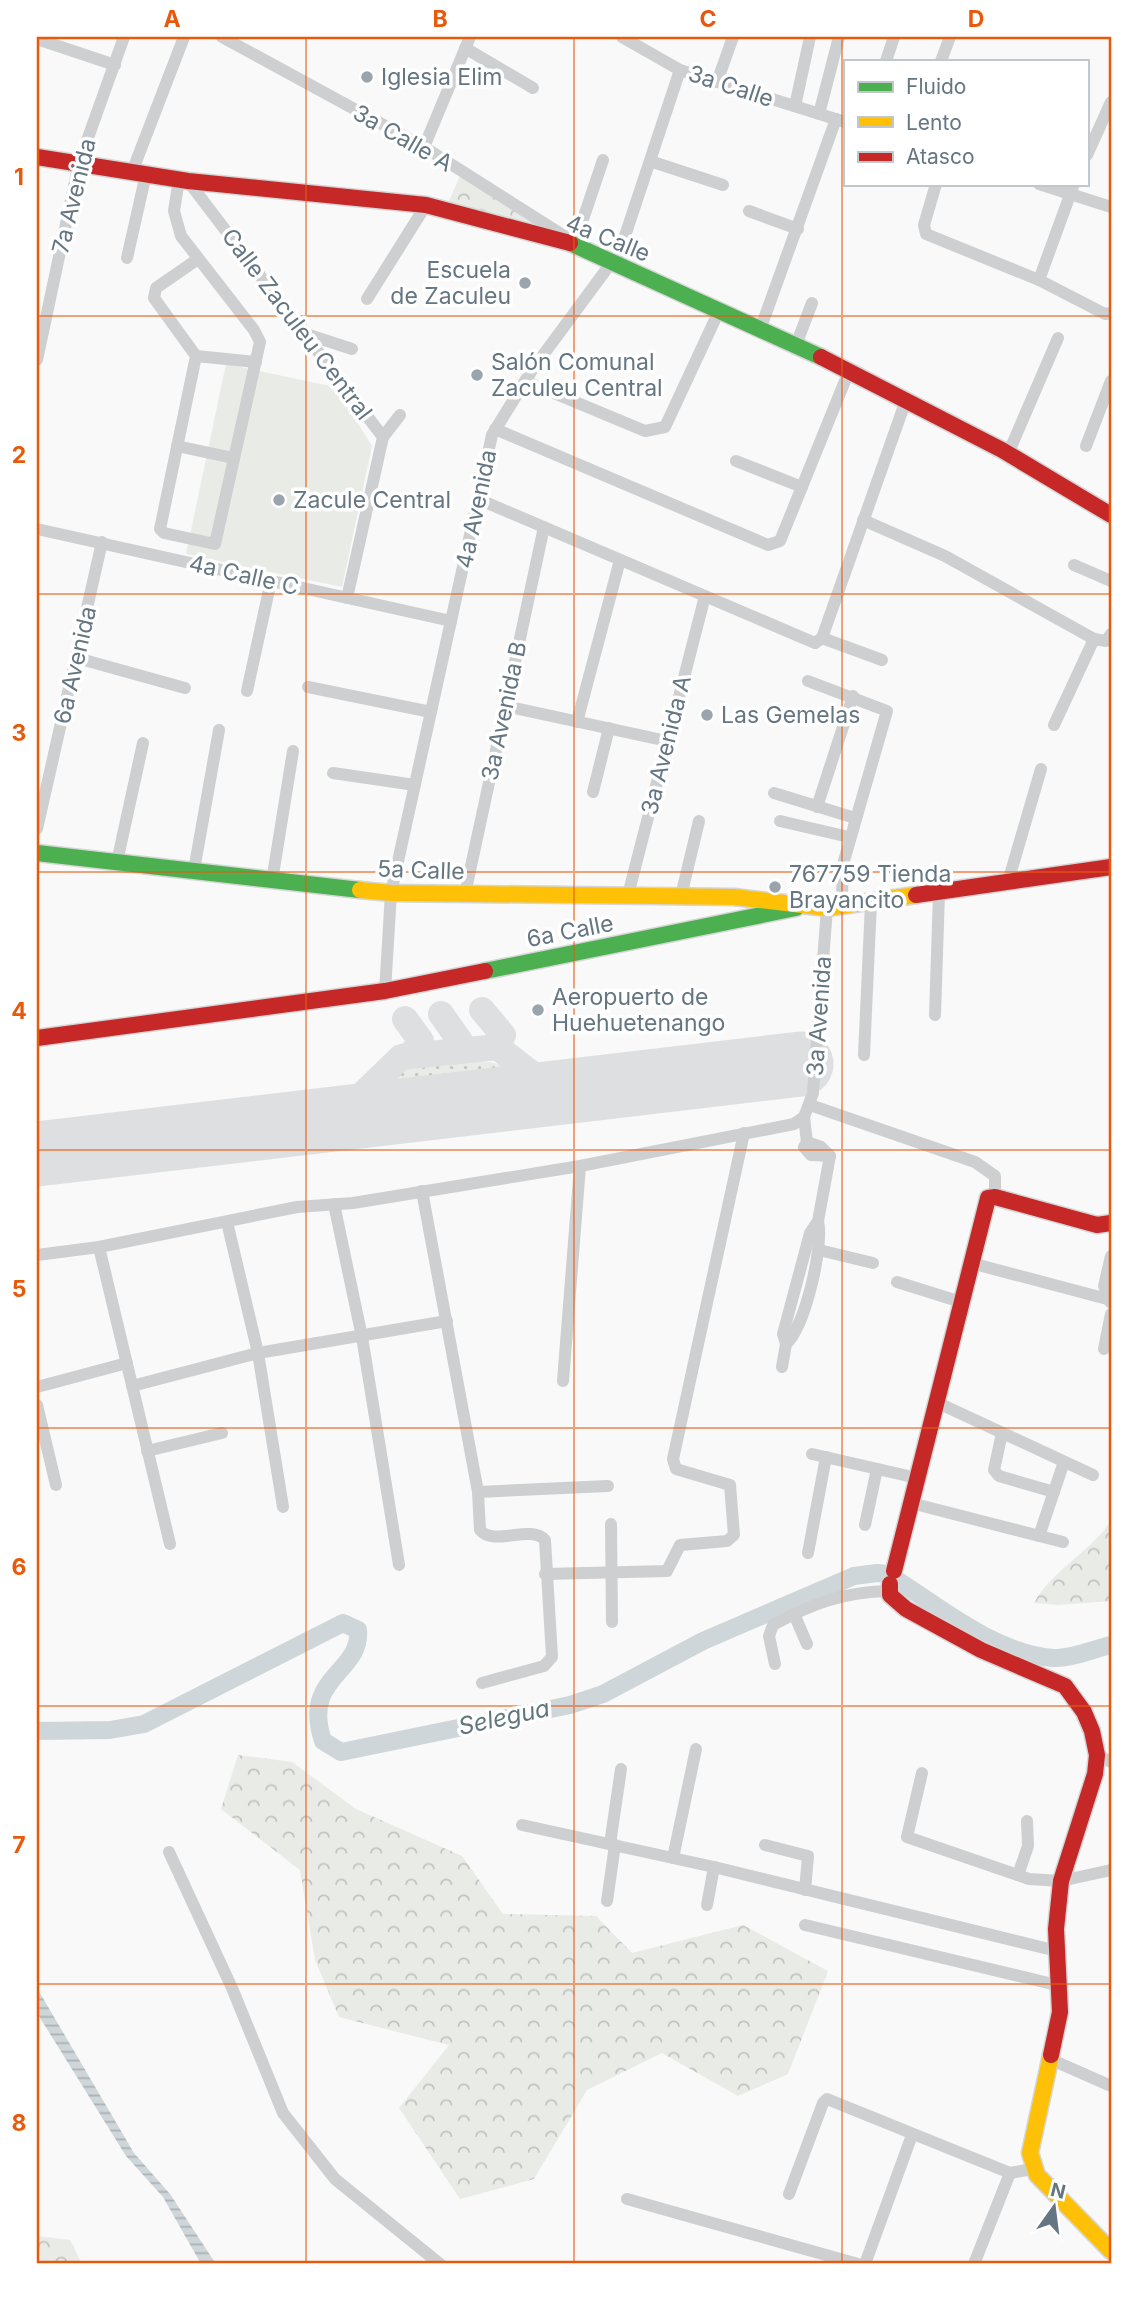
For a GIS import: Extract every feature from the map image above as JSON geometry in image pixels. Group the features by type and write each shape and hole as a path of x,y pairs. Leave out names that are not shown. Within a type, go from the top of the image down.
{"street":[{"name":"7a Avenida","path":"37,360 79,163 124,37"},
{"path":"127,258 139,173 184,37"},
{"name":"3a Calle A","path":"222,37 424,147 577,244"},
{"name":"3a Calle","path":"622,37 680,70 841,121"},
{"path":"717,82 733,37"},
{"path":"795,106 810,37"},
{"path":"819,114 839,37"},
{"path":"886,60 894,37"},
{"path":"942,60 950,37"},
{"path":"37,39 115,65"},
{"path":"424,147 467,42 533,88"},
{"name":"4a Avenida","path":"386,991 391,893 495,429 525,381 620,251 680,70"},
{"path":"1088,153 1111,102"},
{"path":"760,330 841,121"},
{"name":"4a Calle","path":"37,158 183,180 426,205 577,244 849,371 1008,454 1111,515"},
{"path":"577,244 603,160"},
{"path":"650,161 723,185"},
{"path":"183,180 174,211 181,236 254,330 260,342 210,568"},
{"name":"Calle Zaculeu Central","path":"183,180 383,437 347,598"},
{"path":"935,186 924,225 926,234 1039,280 1105,314 1111,313"},
{"path":"1052,186 1071,189 1111,207"},
{"path":"1039,280 1071,189"},
{"path":"367,299 426,205"},
{"path":"749,211 798,229"},
{"path":"198,259 156,288 153,298 196,356 256,362"},
{"path":"796,345 812,303"},
{"path":"525,381 645,430 657,430 665,427 719,311"},
{"path":"303,333 352,349"},
{"path":"1008,454 1058,338"},
{"path":"196,356 161,532 215,544"},
{"path":"495,429 768,545 780,541 849,371"},
{"path":"1086,446 1106,410 1111,380"},
{"path":"478,499 816,643 822,638 906,400"},
{"path":"383,437 400,415"},
{"path":"177,446 233,458"},
{"path":"736,461 802,487"},
{"path":"863,520 945,556 1094,639 1106,641 1111,634"},
{"name":"3a Avenida B","path":"465,894 544,527"},
{"name":"4a Calle C","path":"37,529 452,621"},
{"name":"6a Avenida","path":"37,829 102,542"},
{"path":"577,722 620,560"},
{"path":"1074,565 1111,581"},
{"path":"247,691 271,581"},
{"name":"3a Avenida A","path":"628,895 705,596"},
{"path":"822,638 882,660"},
{"path":"1055,726 1094,639"},
{"path":"77,658 185,688"},
{"path":"807,681 853,696 817,807"},
{"path":"309,687 431,712"},
{"name":"3a Avenida","path":"818,1221 830,1156 821,1147 807,1142 805,1114 834,907 849,837 887,711 853,696"},
{"path":"505,706 667,741"},
{"path":"593,792 608,729"},
{"path":"194,870 219,730"},
{"path":"117,862 143,743"},
{"path":"272,881 293,751"},
{"path":"1008,882 1041,769"},
{"path":"333,772 415,785"},
{"path":"774,793 855,818"},
{"path":"681,896 699,821"},
{"path":"780,821 849,837"},
{"name":"5a Calle","path":"37,853 391,893 734,897 805,906"},
{"name":"6a Calle","path":"37,1038 386,991 734,923 805,906 834,907 871,903 1111,867"},
{"path":"935,1015 939,893"},
{"path":"864,1055 871,903"},
{"path":"37,1255 99,1247 297,1207 334,1204 580,1166 744,1133 805,1114 975,1162 995,1176 995,1196"},
{"path":"545,1574 667,1571 680,1545 727,1541 734,1535 730,1485 676,1469 673,1459 744,1133"},
{"path":"563,1381 580,1166"},
{"path":"422,1191 478,1492 480,1530 484,1534 542,1536 545,1540 552,1657 544,1666 482,1683"},
{"path":"1110,1225 995,1196 988,1198 891,1582 894,1601 905,1609 981,1650 1065,1686 1084,1713 1104,1759 1095,1774 1061,1881 1057,1951 1061,1986 1060,2012 1052,2060 1030,2153 1033,2169 1111,2251"},
{"path":"334,1204 362,1337 399,1565"},
{"path":"782,1367 786,1344 797,1328 819,1250 821,1235 818,1221"},
{"path":"786,1344 783,1334 810,1233 818,1221"},
{"path":"228,1222 258,1353 283,1507"},
{"path":"99,1247 170,1544"},
{"path":"819,1250 873,1263"},
{"path":"1111,1256 1104,1286 1111,1301"},
{"path":"971,1263 1111,1301"},
{"path":"897,1282 961,1302"},
{"path":"1104,1349 1111,1314"},
{"path":"132,1386 258,1353 447,1321"},
{"path":"37,1387 127,1363"},
{"path":"936,1402 1093,1475"},
{"path":"37,1405 56,1485"},
{"path":"147,1451 222,1433"},
{"path":"1002,1433 995,1471 999,1476 1054,1492"},
{"path":"811,1454 917,1478"},
{"path":"808,1553 826,1457"},
{"path":"1040,1536 1064,1462"},
{"path":"865,1525 877,1469"},
{"path":"478,1492 608,1486"},
{"path":"911,1503 1063,1542"},
{"path":"611,1524 612,1622"},
{"path":"775,1664 770,1630 773,1625 814,1603 863,1592 891,1582"},
{"path":"794,1614 807,1644"},
{"path":"673,1858 696,1749"},
{"path":"607,1901 621,1769"},
{"path":"922,1773 907,1838 1018,1875 1061,1881 1111,1870"},
{"path":"1018,1875 1028,1846 1027,1821"},
{"path":"522,1825 714,1867 1057,1951"},
{"path":"765,1845 808,1856 805,1890"},
{"path":"169,1852 233,1988 283,2113 335,2179 440,2264"},
{"path":"707,1905 714,1867"},
{"path":"805,1925 1061,1986"},
{"path":"1052,2060 1111,2086"},
{"path":"789,2194 823,2103 827,2099 1010,2174 1033,2169"},
{"path":"864,2264 912,2135"},
{"path":"974,2264 1010,2174"},
{"path":"627,2199 858,2264"}],"green space":[{"path":"463,170 545,226 446,207"},
{"name":"Zacule Central","path":"226,364 335,387 372,446 342,587 186,554"},
{"path":"475,1061 496,1063 506,1068 521,1083 519,1087 380,1100 381,1087 388,1078 400,1071 432,1064"},
{"path":"1111,1521 1111,1601 1058,1605 1034,1603 1051,1580 1092,1543"},
{"path":"238,1755 292,1762 356,1809 462,1856 503,1914 596,1916 632,1953 743,1925 828,1971 788,2074 738,2096 662,2053 587,2090 534,2179 460,2199 399,2108 449,2045 339,2017 315,1960 300,1870 221,1809"},
{"path":"37,2236 70,2240 82,2264 37,2264"}],"shaded area":[{"path":"37,1988 134,2153 170,2194 216,2264 201,2264 163,2197 126,2156 37,2013"}],"waterway":[{"name":"Selegua","path":"37,1731 110,1730 144,1724 343,1623 358,1630 357,1644 325,1689 318,1719 323,1741 341,1752 570,1705 603,1694 703,1641 854,1576 877,1573 888,1574 966,1626 1009,1647 1031,1654 1060,1658 1111,1645"}],"taxiway":[{"path":"482,1010 503,1035 497,1047"},
{"path":"441,1014 460,1041 454,1052"},
{"path":"405,1019 421,1041 410,1056"},
{"path":"338,1118 401,1057 497,1047 557,1093"}],"runway":[{"path":"37,1154 801,1064"}],"traffic: fast":[{"path":"570,243 821,357"},
{"path":"37,853 360,890"},
{"path":"485,971 796,908"}],"traffic: slow":[{"path":"360,890 391,893 734,897 827,908 916,895"},
{"path":"1051,2055 1030,2153 1037,2175 1111,2251"}],"traffic: jam":[{"path":"37,157 188,181 426,205 570,243"},
{"path":"821,357 1002,450 1111,515"},
{"path":"916,895 1111,867"},
{"path":"37,1038 385,991 485,971"},
{"path":"894,1571 988,1198 995,1197 1097,1225 1111,1223"},
{"path":"890,1584 890,1595 906,1609 981,1650 1065,1686 1084,1712 1092,1731 1097,1755 1095,1774 1061,1881 1056,1929 1060,2012 1051,2055"}],"place":[{"name":"Iglesia Elim","path":"367,77"},
{"name":"Escuela de Zaculeu","path":"525,283"},
{"name":"Salón Comunal Zaculeu Central","path":"477,375"},
{"name":"Zacule Central","path":"279,500"},
{"name":"Las Gemelas","path":"707,715"},
{"name":"767759 Tienda Brayancito","path":"775,887"},
{"name":"Aeropuerto de Huehuetenango","path":"538,1010"}]}
